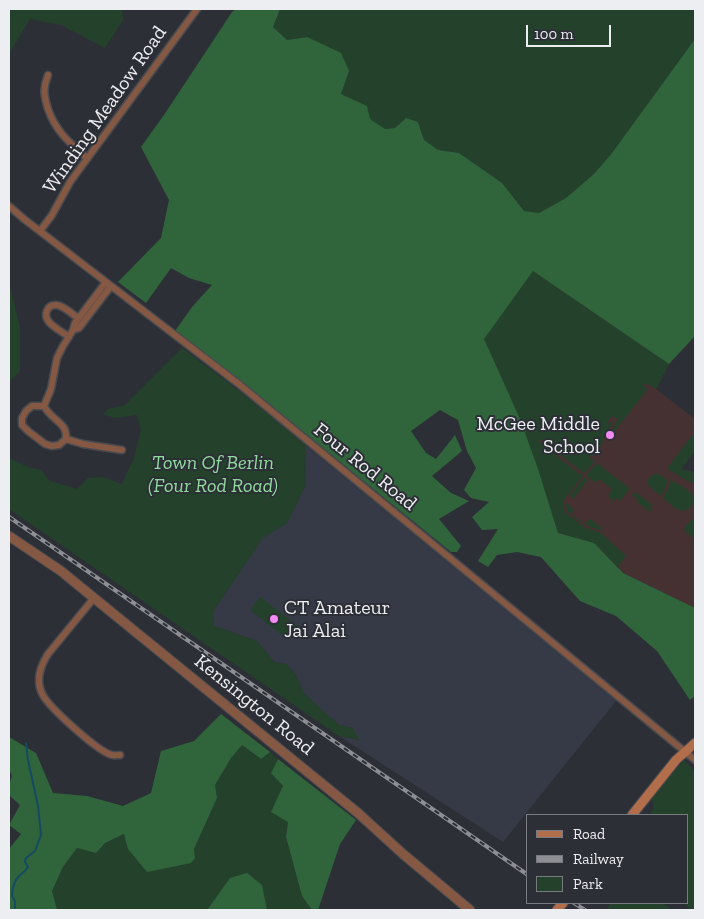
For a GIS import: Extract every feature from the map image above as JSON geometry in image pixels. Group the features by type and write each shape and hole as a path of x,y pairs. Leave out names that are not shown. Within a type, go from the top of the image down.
{"main road":[{"path":"633,814 685,751 695,743"}],"street":[{"name":"Winding Meadow Road","path":"40,231 52,215 70,182 197,9"},
{"path":"48,75 44,87 45,100 51,116 58,130 68,142 87,158"},
{"name":"Four Rod Road","path":"9,206 240,384 695,760"},
{"path":"44,406 51,390 57,358 74,330 75,323 109,284"},
{"path":"74,330 79,328 109,284"},
{"path":"69,337 48,321 46,316 47,310 51,306 57,305 78,318"},
{"path":"32,406 44,406 52,416 64,425 67,433 66,439 59,445 45,444 22,425 22,418 26,411 32,406"},
{"path":"66,439 82,444 122,450"},
{"name":"Kensington Road","path":"9,536 61,571 358,813 403,854 470,910"},
{"path":"94,598 42,663 39,682 45,700 53,708 101,750 112,756 120,755"}],"shaded area":[{"name":"McGee Middle School","path":"533,271 669,364 656,389 695,419 695,451 681,469 695,472 695,608 623,573 618,567 558,533 538,469"},
{"path":"305,445 616,701 503,842 339,736 359,740 352,728 339,725 304,693 295,674 286,664 274,662 257,641 214,626 214,610 263,538 287,522 306,484"}],"green space":[{"path":"9,9 122,9 123,20 105,48 61,25 30,19 9,54"},
{"path":"236,9 280,9 273,27 287,40 307,37 341,53 349,71 341,94 367,106 370,119 385,129 395,128 406,118 418,122 424,140 438,150 459,153 502,183 524,211 539,213 566,198 594,174 612,153 695,39 695,336 669,364 533,271 484,339 520,419 558,533 594,543 623,573 695,608 695,696 690,700 657,651 616,616 580,601 541,557 517,552 497,555 488,567 478,561 498,529 482,530 472,517 489,502 471,498 464,490 476,468 467,451 458,420 440,410 411,431 426,453 436,459 455,435 462,451 432,476 451,493 469,501 439,519 461,546 457,552 451,552 175,331 192,307 212,285 189,278 171,268 146,303 118,282 161,238 169,200 141,147 232,12"},
{"path":"280,9 695,9 695,39 612,153 594,174 566,198 539,213 524,211 502,183 459,153 438,150 424,140 418,122 406,118 395,128 385,129 369,119 367,106 341,94 349,71 307,37 287,40 273,27"},
{"path":"533,271 669,364 656,389 645,383 644,386 647,390 606,442 618,419 612,416 607,422 613,421 596,455 590,456 594,462 585,473 540,439 538,441 558,456 555,458 558,457 578,473 580,478 579,472 583,475 564,500 564,510 584,527 601,533 626,556 618,567 593,543 558,533 541,480 483,339"},
{"path":"9,289 11,290 20,328 20,371 9,382"},
{"name":"Town Of Berlin (Four Rod Road)","path":"182,348 238,390 305,445 306,484 287,523 263,538 214,610 214,626 257,641 274,662 286,664 295,674 304,693 339,725 352,728 360,740 339,736 9,509 9,458 28,467 41,470 50,481 77,489 88,478 103,477 122,484 134,458 141,430 137,415 114,418 103,414 108,409 125,405"},
{"path":"695,432 695,451 681,469 695,472 695,484 668,469 668,467"},
{"path":"597,463 629,488 620,501 616,498 614,501 608,496 612,489 599,479 595,483 586,475"},
{"path":"656,473 668,481 661,496 647,483 649,478"},
{"path":"584,478 588,480 573,499 570,496"},
{"path":"670,479 686,489 694,497 693,504 689,509 679,510 663,498 671,482"},
{"path":"635,492 652,505 651,509 647,506 651,510 650,512 637,502 638,500 632,495"},
{"path":"567,503 574,510 571,514 584,524 570,514 565,504"},
{"path":"695,518 695,539 684,530 686,525"},
{"path":"590,519 602,528 601,530 584,524"},
{"name":"CT Amateur Jai Alai","path":"260,597 299,627 288,640 250,610"},
{"path":"221,714 270,752 261,759 242,745 231,758 215,785 217,798 194,849 195,858 191,863 147,872 128,849 124,834 105,843 96,853 77,848 63,867 52,891 57,910 9,910 9,849 21,834 9,825 20,805 9,795 9,785 12,776 9,769 9,737 36,753 53,793 87,796 123,806 151,793 161,751 194,741"},
{"path":"242,745 260,759 270,752 278,759 271,773 283,786 288,822 286,838 302,896 312,910 267,910 262,885 230,878 207,910 57,910 52,891 63,867 77,848 96,853 105,843 125,834 195,858 194,849 217,798 215,785 231,758"},
{"path":"278,759 356,820 340,844 318,910 312,910 302,896 286,837 288,822 271,812 283,786 271,773"},
{"path":"684,760 695,771 695,910 691,910 684,904 689,904 689,814 650,814 654,808 652,798"},
{"path":"247,873 262,885 267,910 207,910 230,878"},
{"path":"610,904 664,904 672,910 610,910 607,908"}],"waterway":[{"path":"15,910 12,891 17,878 28,867 25,862 26,858 35,851 41,835 38,806 26,743"}],"railway":[{"path":"9,517 526,874"},
{"path":"576,904 585,910"}],"place":[{"name":"McGee Middle School","path":"610,435"},
{"name":"CT Amateur Jai Alai","path":"274,619"}]}
